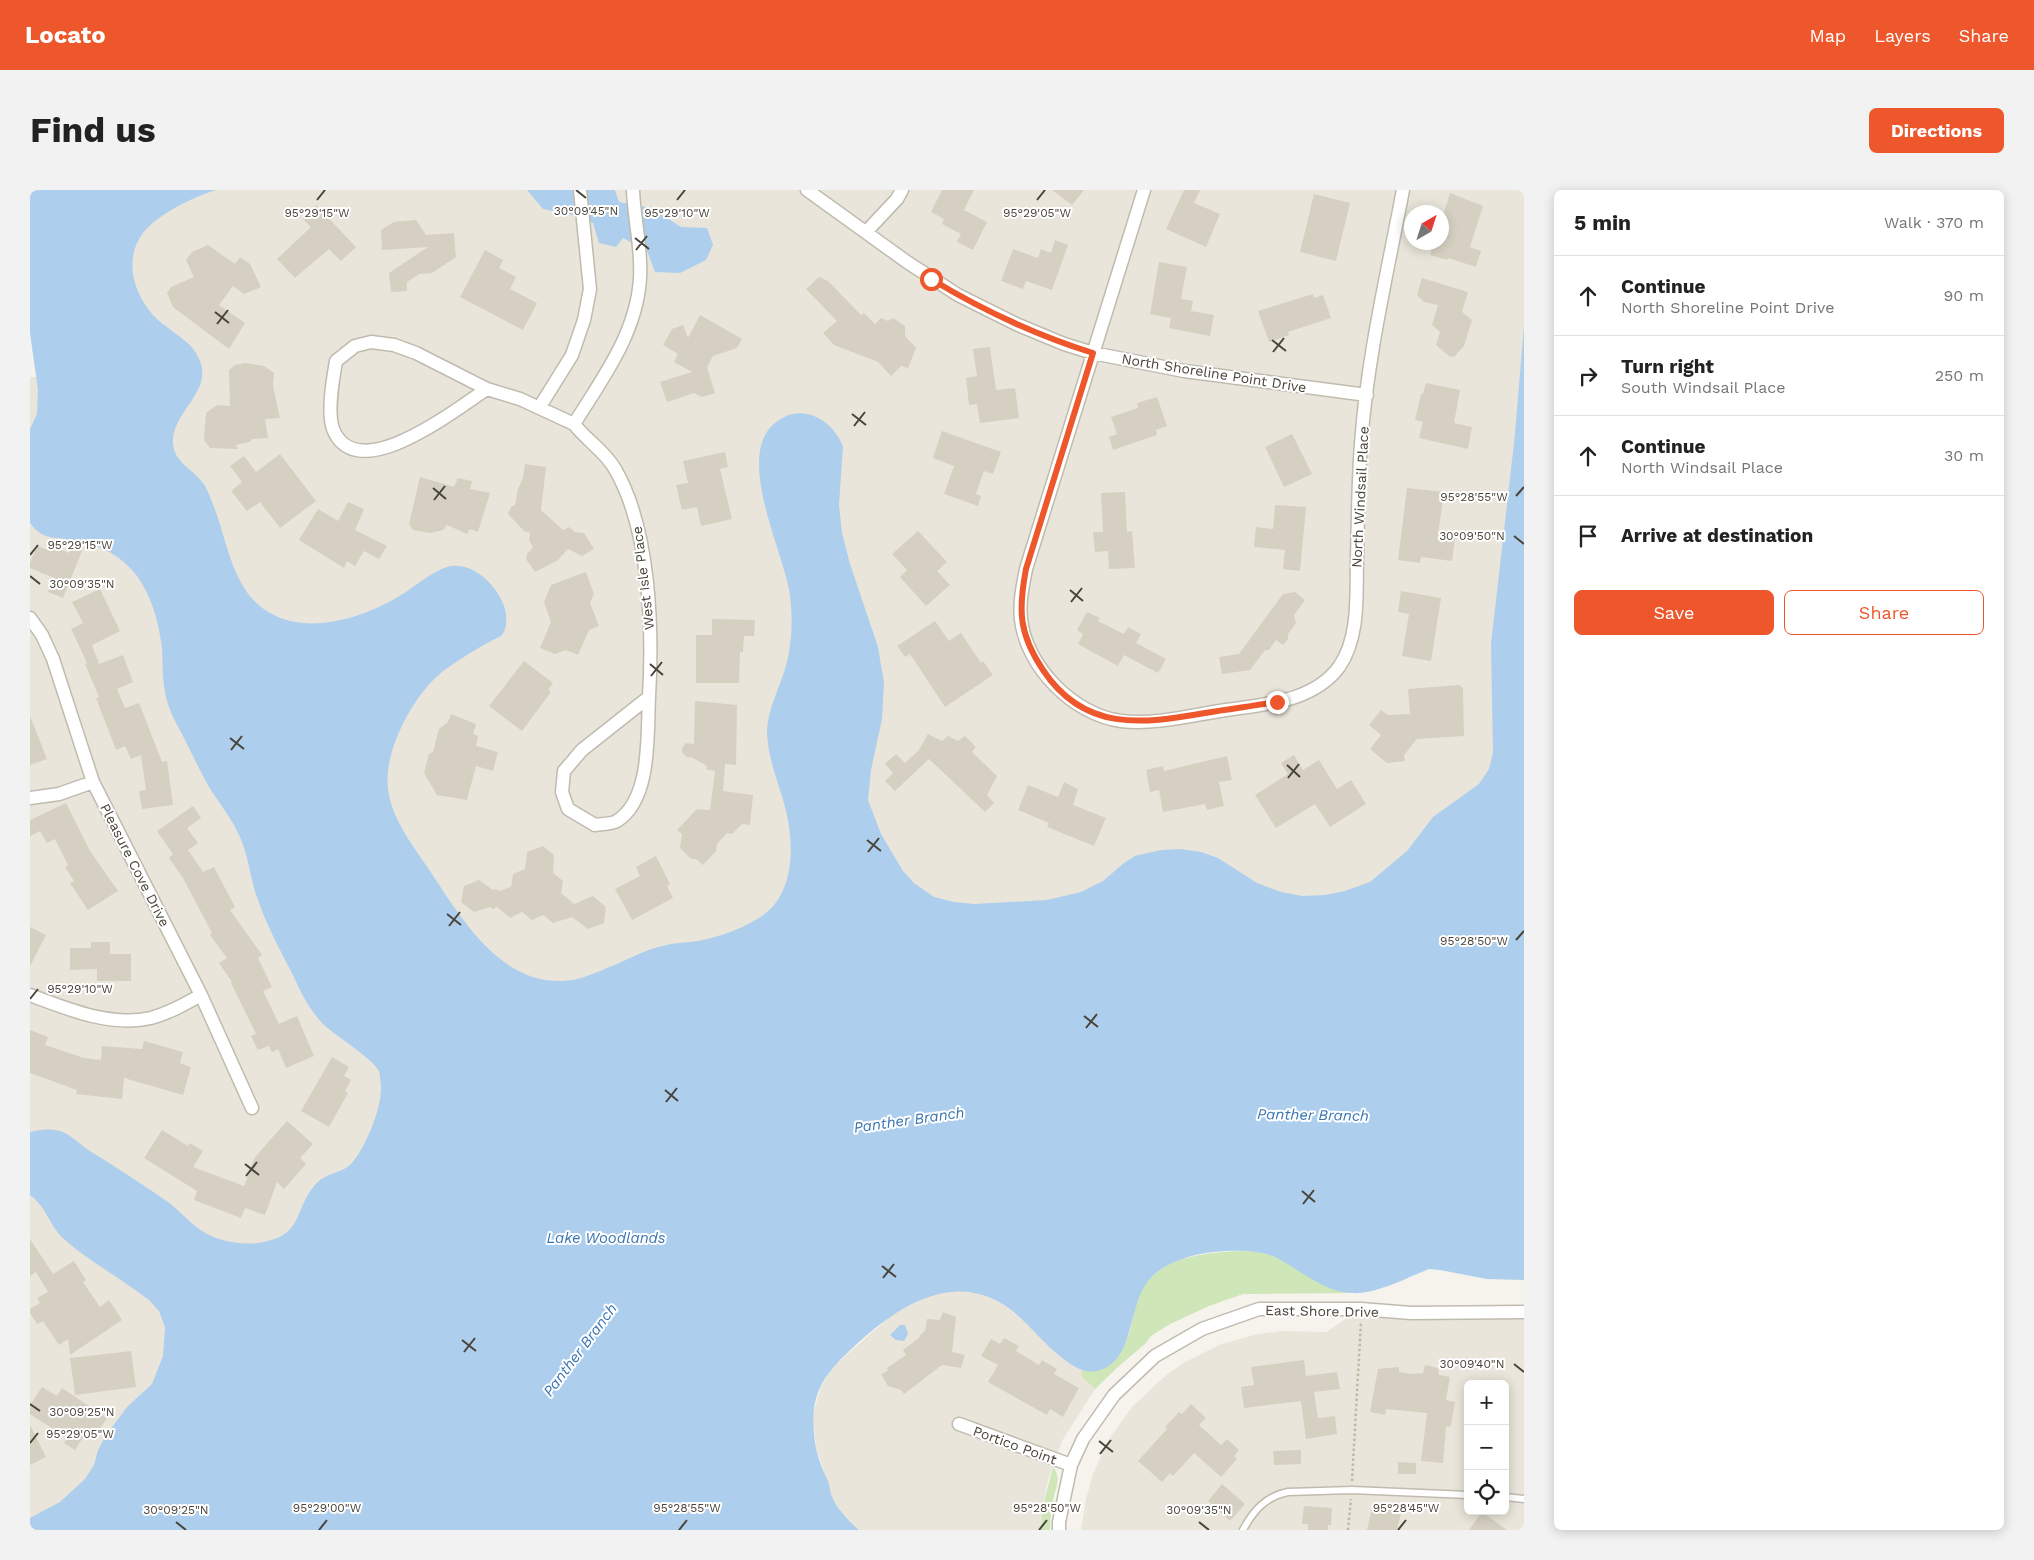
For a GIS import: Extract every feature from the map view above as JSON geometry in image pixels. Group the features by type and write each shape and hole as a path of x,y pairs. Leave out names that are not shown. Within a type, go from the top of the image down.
{"street":[{"path":"539,408 572,355 584,320 590,289 580,190"},
{"name":"North Shoreline Point Drive","path":"807,190 907,262 958,295 1016,324 1064,344 1093,353 1184,371 1367,395"},
{"path":"866,232 902,190"},
{"name":"North Windsail Place","path":"1144,190 1026,569 1021,593 1021,619 1026,639 1035,658 1047,676 1064,695 1099,715 1119,721 1140,722 1164,720 1298,697 1327,679 1338,667 1347,651 1352,635 1355,600 1361,444 1376,330 1403,190"},
{"path":"574,424 621,346 635,310 640,278 634,194"},
{"name":"West Isle Place","path":"487,389 406,440 387,448 362,451 344,445 333,429 330,400 336,361 355,346 371,342 394,345 416,353 487,389 520,400 574,424 600,449 614,466 625,488 636,519 643,555 652,651 646,762 643,781 633,806 617,822 595,826 568,809 562,792 564,771 582,750 649,697"},
{"name":"Pleasure Cove Drive","path":"30,618 42,636 53,659 93,782 200,996 252,1108"},
{"path":"30,798 58,794 93,782"},
{"path":"30,995 100,1018 126,1019 157,1016 172,1011 200,996"},
{"name":"East Shore Drive","path":"1059,1530 1071,1465 1083,1439 1114,1395 1156,1356 1202,1330 1259,1309 1361,1310 1411,1313 1524,1312"},
{"name":"Portico Point","path":"959,1424 1071,1465"}],"lane":[{"path":"1243,1530 1249,1519 1265,1500 1278,1494 1300,1491 1352,1490 1464,1495"},
{"path":"1509,1497 1524,1499"}],"path":[{"path":"1348,1530 1352,1490 1361,1310"}],"shaded area":[{"path":"120,190 1524,190 1524,834 1360,914 514,1026 124,399"},
{"path":"30,377 36,377 164,583 416,1100 55,1530 30,1530"},
{"path":"961,1290 981,1294 1001,1303 1025,1322 1074,1367 1082,1370 1081,1376 1095,1389 1062,1441 1048,1480 1042,1510 1041,1530 859,1530 841,1512 832,1497 817,1450 812,1417 821,1387 833,1367 894,1313 933,1294"},
{"path":"1361,1309 1524,1312 1524,1530 1081,1530 1086,1499 1093,1474 1109,1439 1132,1407 1164,1377 1183,1363 1219,1345 1257,1334 1282,1331 1326,1332"}],"green space":[{"path":"1240,1251 1259,1252 1275,1256 1334,1289 1349,1293 1243,1294 1209,1306 1170,1324 1151,1336 1145,1344 1095,1389 1081,1376 1082,1370 1097,1371 1123,1344 1130,1332 1136,1302 1143,1287 1153,1276 1165,1267 1193,1256"},
{"path":"1053,1467 1057,1475 1057,1484 1050,1520 1050,1530 1041,1530 1042,1510"}],"water":[{"name":"Lake Woodlands","path":"30,190 216,190 176,207 150,226 143,233 137,244 133,255 132,267 137,290 149,310 157,319 189,344 198,356 201,364 200,384 174,432 174,449 184,465 206,487 232,564 247,592 257,603 270,613 285,620 302,623 337,621 387,603 435,572 447,567 456,566 473,570 489,582 495,590 506,613 506,626 503,633 446,669 423,692 413,706 396,740 388,774 388,789 394,812 405,834 450,902 484,945 511,966 526,974 542,979 559,981 587,976 660,946 698,941 728,933 768,912 781,894 786,882 791,856 791,842 787,815 771,758 767,730 772,707 787,660 791,632 790,595 765,505 760,481 759,458 764,438 775,423 795,414 805,413 824,421 838,436 843,446 839,505 842,533 850,564 878,647 884,683 882,719 871,770 868,800 881,834 903,871 914,883 934,897 954,902 974,904 1047,900 1081,892 1103,881 1135,856 1161,850 1180,849 1201,852 1218,858 1257,883 1281,892 1302,896 1325,895 1345,891 1370,882 1407,851 1433,817 1479,784 1489,769 1493,753 1491,644 1515,434 1524,326 1524,1280 1487,1279 1429,1269 1380,1289 1351,1293 1331,1289 1312,1280 1277,1258 1258,1252 1220,1251 1197,1255 1172,1263 1149,1280 1137,1304 1125,1345 1110,1366 1092,1372 1082,1370 1069,1363 1016,1314 999,1302 978,1294 956,1291 935,1295 915,1302 877,1327 844,1356 827,1376 817,1395 813,1416 816,1447 820,1462 835,1503 859,1530 30,1530 30,1518 60,1502 85,1479 94,1465 98,1450 106,1435 128,1406 152,1384 163,1356 165,1327 159,1311 149,1300 65,1240 55,1229 40,1205 30,1195 30,1132 43,1130 61,1131 168,1202 195,1226 206,1233 232,1242 259,1243 279,1237 287,1232 293,1226 304,1202 315,1185 324,1178 346,1168 356,1158 375,1118 381,1089 379,1071 375,1066 324,1025 314,1014 265,919 237,830 209,787 170,710 164,685 159,629 151,601 142,584 123,561 105,550 86,543 46,536 38,532 30,523 30,429 37,414 38,390 30,333"},
{"path":"527,190 615,190 619,202 651,208 681,227 707,228 713,245 706,260 680,273 655,272 647,251 623,238 616,247 599,243 593,223 574,215 543,209"},
{"path":"900,1325 905,1325 908,1334 904,1341 896,1340 890,1335"}],"building":[{"path":"942,190 974,190 964,210 987,222 973,250 957,242 961,234 942,224 944,219 931,212"},
{"path":"1052,190 1084,190 1072,205"},
{"path":"1184,190 1200,190 1194,203 1220,214 1206,247 1166,229"},
{"path":"1450,193 1483,206 1470,247 1481,251 1476,267 1448,258 1447,260 1430,255 1432,250 1449,250 1449,205 1446,205"},
{"path":"1314,194 1350,203 1336,261 1300,252"},
{"path":"316,205 356,247 341,261 329,249 295,278 277,259 311,227 302,218"},
{"path":"416,220 426,235 454,233 456,257 432,273 419,274 407,282 407,291 391,292 389,273 428,247 382,250 381,230 394,222"},
{"path":"1055,240 1068,245 1052,290 1026,281 1023,289 1001,281 1013,249 1038,258 1041,249 1051,253"},
{"path":"208,245 235,264 240,257 250,264 261,287 244,294 233,286 219,305 245,323 229,349 173,307 167,293 171,287 194,277 186,260 192,252"},
{"path":"485,250 503,260 499,268 516,277 510,289 537,303 523,330 460,297"},
{"path":"1159,262 1187,267 1181,299 1193,301 1191,311 1214,315 1210,336 1169,328 1171,318 1150,314"},
{"path":"819,277 828,281 861,315 864,313 875,324 881,318 888,321 893,318 905,326 905,336 916,348 908,368 901,366 891,376 878,362 834,345 823,333 837,321 806,289"},
{"path":"1422,278 1468,292 1462,312 1472,320 1464,346 1454,357 1449,356 1436,345 1440,332 1432,325 1438,305 1424,302 1417,295"},
{"path":"1313,294 1314,298 1323,295 1331,318 1288,332 1289,335 1269,342 1258,311"},
{"path":"700,315 742,339 737,348 713,356 707,367 715,393 702,397 694,393 667,402 660,382 692,372 674,362 678,354 663,345 672,329 683,325 688,338"},
{"path":"990,347 996,390 1015,388 1019,418 980,423 977,404 969,405 966,378 977,376 973,349"},
{"path":"245,363 264,366 274,373 273,386 280,418 265,419 268,438 252,439 250,442 236,445 238,449 210,448 204,440 206,413 217,405 230,406 229,370 235,365"},
{"path":"1426,383 1460,390 1454,423 1472,427 1468,449 1419,438 1423,422 1415,420 1421,394 1423,394"},
{"path":"1157,397 1167,426 1156,430 1157,435 1113,450 1109,437 1117,434 1111,417 1138,408 1137,403"},
{"path":"942,431 1001,452 993,474 984,471 976,494 981,496 978,506 944,494 954,466 933,458"},
{"path":"1292,434 1312,474 1284,487 1265,447"},
{"path":"725,452 728,467 720,469 732,519 701,526 697,507 682,510 676,485 688,483 683,461"},
{"path":"280,454 316,501 280,528 260,502 247,511 231,491 242,482 230,466 244,456 256,472"},
{"path":"525,464 546,467 541,510 563,530 569,527 575,532 584,533 594,549 582,556 568,549 558,560 535,572 526,559 527,554 533,547 529,540 530,533 524,531 508,514 511,507 515,505"},
{"path":"420,477 454,487 458,478 472,481 470,489 490,493 478,532 470,529 467,534 447,525 443,530 430,533 413,530 409,524"},
{"path":"1407,488 1444,492 1438,535 1455,537 1452,561 1421,557 1420,563 1398,560"},
{"path":"1125,492 1127,532 1132,531 1135,568 1109,569 1108,551 1095,552 1093,532 1103,532 1101,493"},
{"path":"348,502 364,509 355,530 387,546 379,559 364,551 355,566 347,561 344,568 299,540 318,509 338,521"},
{"path":"1275,505 1306,507 1300,571 1283,569 1285,550 1254,547 1256,527 1273,529"},
{"path":"918,531 947,562 937,571 950,585 926,606 900,577 907,570 892,554"},
{"path":"50,545 69,553 71,546 82,551 63,598 48,592 54,578 30,568 30,563 37,546 48,550"},
{"path":"586,572 594,594 590,603 599,626 589,630 578,655 566,650 555,654 540,648 551,622 544,602 551,585"},
{"path":"100,589 120,631 92,645 99,664 123,655 133,682 117,689 125,708 139,703 162,762 167,761 173,805 142,809 139,791 146,790 141,755 131,759 125,746 116,750 96,698 99,697 85,664 87,663 71,629 83,623 72,602"},
{"path":"1401,591 1441,598 1431,661 1402,656 1409,614 1398,612"},
{"path":"1295,592 1305,600 1294,615 1296,623 1283,645 1276,640 1269,650 1265,650 1250,670 1222,674 1219,657 1239,654 1283,594"},
{"path":"1087,612 1100,618 1098,621 1124,634 1128,627 1141,634 1136,643 1166,659 1158,673 1124,655 1118,666 1078,644 1083,634 1077,630"},
{"path":"712,619 755,620 754,636 744,636 743,652 740,652 739,683 696,683 696,635 712,635"},
{"path":"935,621 949,641 961,633 981,663 983,661 993,675 945,707 910,654 905,657 897,646"},
{"path":"524,661 553,683 548,690 551,692 522,731 489,706"},
{"path":"1459,685 1463,688 1464,736 1417,739 1404,755 1405,761 1387,763 1370,749 1381,735 1369,725 1381,710 1388,715 1410,714 1408,689"},
{"path":"695,701 737,705 736,765 725,764 723,791 753,795 750,825 742,824 732,834 727,833 717,844 716,851 703,865 696,859 691,859 680,848 682,834 677,830 697,809 710,810 715,771 706,769 707,766 693,758 686,757 682,752 682,748 686,743 694,744"},
{"path":"451,714 476,724 473,734 478,736 476,746 498,752 493,771 476,766 467,800 437,795 424,773 429,754 433,752 439,729 448,722"},
{"path":"30,716 47,759 30,765"},
{"path":"928,734 942,741 948,736 958,741 965,736 976,747 972,752 997,776 987,795 994,803 985,812 929,759 895,791 885,781 893,773 885,764 896,754 905,763 919,750"},
{"path":"1294,755 1303,770 1319,760 1337,789 1351,780 1366,804 1330,827 1315,804 1276,828 1255,795 1288,774 1281,763"},
{"path":"1227,756 1232,780 1219,782 1224,806 1207,810 1205,804 1163,812 1159,790 1150,792 1146,770 1163,766 1164,771"},
{"path":"1064,782 1078,789 1073,805 1106,818 1094,846 1047,827 1049,823 1018,810 1028,785 1058,797"},
{"path":"66,803 90,851 118,891 88,910 70,883 74,881 65,867 68,865 55,839 47,843 40,831 30,836 30,820"},
{"path":"193,806 201,818 187,828 198,843 188,850 203,872 214,867 235,907 230,910 262,955 258,958 272,987 263,991 279,1024 297,1016 314,1056 286,1068 278,1049 272,1052 269,1046 258,1050 251,1036 256,1034 232,982 219,963 227,958 210,935 212,933 183,878 169,858 173,854 157,831"},
{"path":"543,846 554,855 553,873 563,881 561,893 574,904 593,896 606,907 604,923 588,929 572,917 553,923 543,915 532,920 522,912 510,918 497,907 474,912 461,902 464,886 479,880 493,890 499,891 511,887 513,874 525,869 527,852"},
{"path":"656,856 670,884 667,886 673,898 632,920 615,889 640,876 636,867"},
{"path":"30,927 46,935 30,966"},
{"path":"91,942 110,942 110,954 131,954 131,981 97,981 97,969 70,970 70,948 91,948"},
{"path":"30,1030 48,1037 45,1045 84,1058 101,1060 102,1046 142,1049 144,1041 183,1052 180,1063 191,1067 183,1095 124,1078 122,1099 76,1094 77,1090 30,1073"},
{"path":"332,1057 349,1067 344,1076 351,1080 345,1091 348,1093 329,1127 301,1111"},
{"path":"287,1121 313,1144 300,1158 306,1164 284,1189 277,1182 265,1215 245,1208 241,1218 194,1200 197,1191 144,1158 162,1130 188,1146 190,1143 203,1151 193,1167 244,1186 255,1157"},
{"path":"30,1239 53,1274 74,1261 86,1280 83,1282 100,1307 109,1300 122,1320 70,1355 68,1339 59,1345 43,1321 37,1324 30,1313 30,1309 40,1303 37,1298 48,1292 36,1272 30,1276"},
{"path":"943,1312 956,1317 952,1352 965,1355 961,1368 942,1365 904,1394 901,1390 888,1386 881,1374 888,1371 887,1368 906,1355 903,1350 925,1331 927,1319 940,1320"},
{"path":"1004,1338 1019,1346 1016,1351 1039,1365 1042,1360 1057,1369 1054,1374 1079,1388 1063,1417 1050,1409 1047,1415 988,1382 998,1365 981,1356 991,1339 1000,1344"},
{"path":"131,1351 136,1387 75,1395 70,1358"},
{"path":"1304,1360 1306,1376 1337,1372 1340,1389 1314,1392 1318,1418 1335,1416 1337,1434 1306,1439 1301,1401 1244,1408 1241,1387 1254,1385 1251,1367"},
{"path":"1425,1365 1438,1368 1439,1375 1450,1377 1446,1400 1455,1402 1451,1426 1446,1427 1443,1463 1421,1461 1427,1413 1386,1409 1385,1415 1370,1412 1378,1369 1399,1367 1399,1372 1412,1374 1423,1373"},
{"path":"42,1387 57,1396 62,1388 107,1418 97,1433 89,1428 75,1450 64,1443 67,1438 30,1414 30,1405"},
{"path":"1191,1404 1206,1418 1199,1425 1221,1445 1227,1439 1239,1450 1234,1456 1237,1459 1221,1477 1194,1453 1173,1476 1170,1473 1162,1482 1138,1461 1167,1429 1165,1427 1179,1412 1182,1414"},
{"path":"30,1425 46,1457 30,1465"},
{"path":"1301,1450 1301,1464 1274,1465 1273,1451"},
{"path":"1398,1462 1416,1463 1416,1474 1398,1474"},
{"path":"1222,1484 1245,1504 1230,1521 1208,1501"},
{"path":"1373,1503 1402,1509 1397,1530 1367,1530"},
{"path":"1304,1506 1332,1508 1331,1525 1328,1525 1328,1530 1308,1530 1308,1524 1302,1524"},
{"path":"1480,1515 1486,1515 1507,1530 1469,1530"}],"route":[{"path":"931,279 985,310 1064,344 1093,353 1026,569 1021,593 1021,619 1026,639 1035,658 1047,676 1064,695 1082,707 1119,721 1164,720 1277,702"}],"water label":[{"name":"Panther Branch","path":"1313,1115"},
{"name":"Panther Branch","path":"909,1120"},
{"name":"Panther Branch","path":"580,1350"}]}
